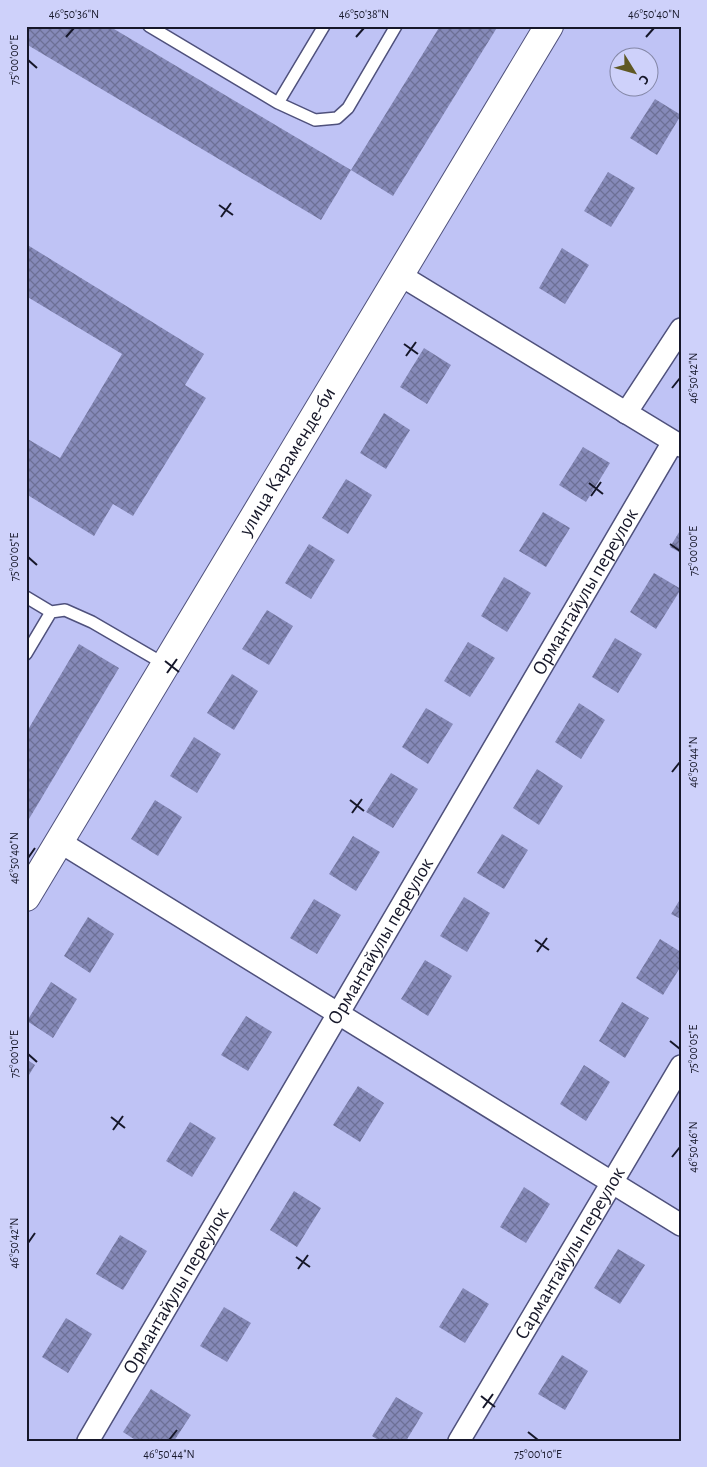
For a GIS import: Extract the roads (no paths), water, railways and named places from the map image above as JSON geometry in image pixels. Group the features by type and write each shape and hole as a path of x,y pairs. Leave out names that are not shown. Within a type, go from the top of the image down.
{"street":[{"name":"улица Караменде-би","path":"26,897 549,26"},
{"path":"400,276 677,444"},
{"path":"626,413 681,329"},
{"name":"Ормантайулы переулок","path":"88,1441 338,1014 677,444"},
{"path":"60,842 681,1226"},
{"name":"Сармантайулы переулок","path":"459,1441 681,1066"}],"lane":[{"path":"149,26 278,104 315,120 337,118 348,108 396,26"},
{"path":"278,104 324,26"},
{"path":"26,597 52,612 65,610 92,622 166,664"},
{"path":"26,654 52,612"}]}
